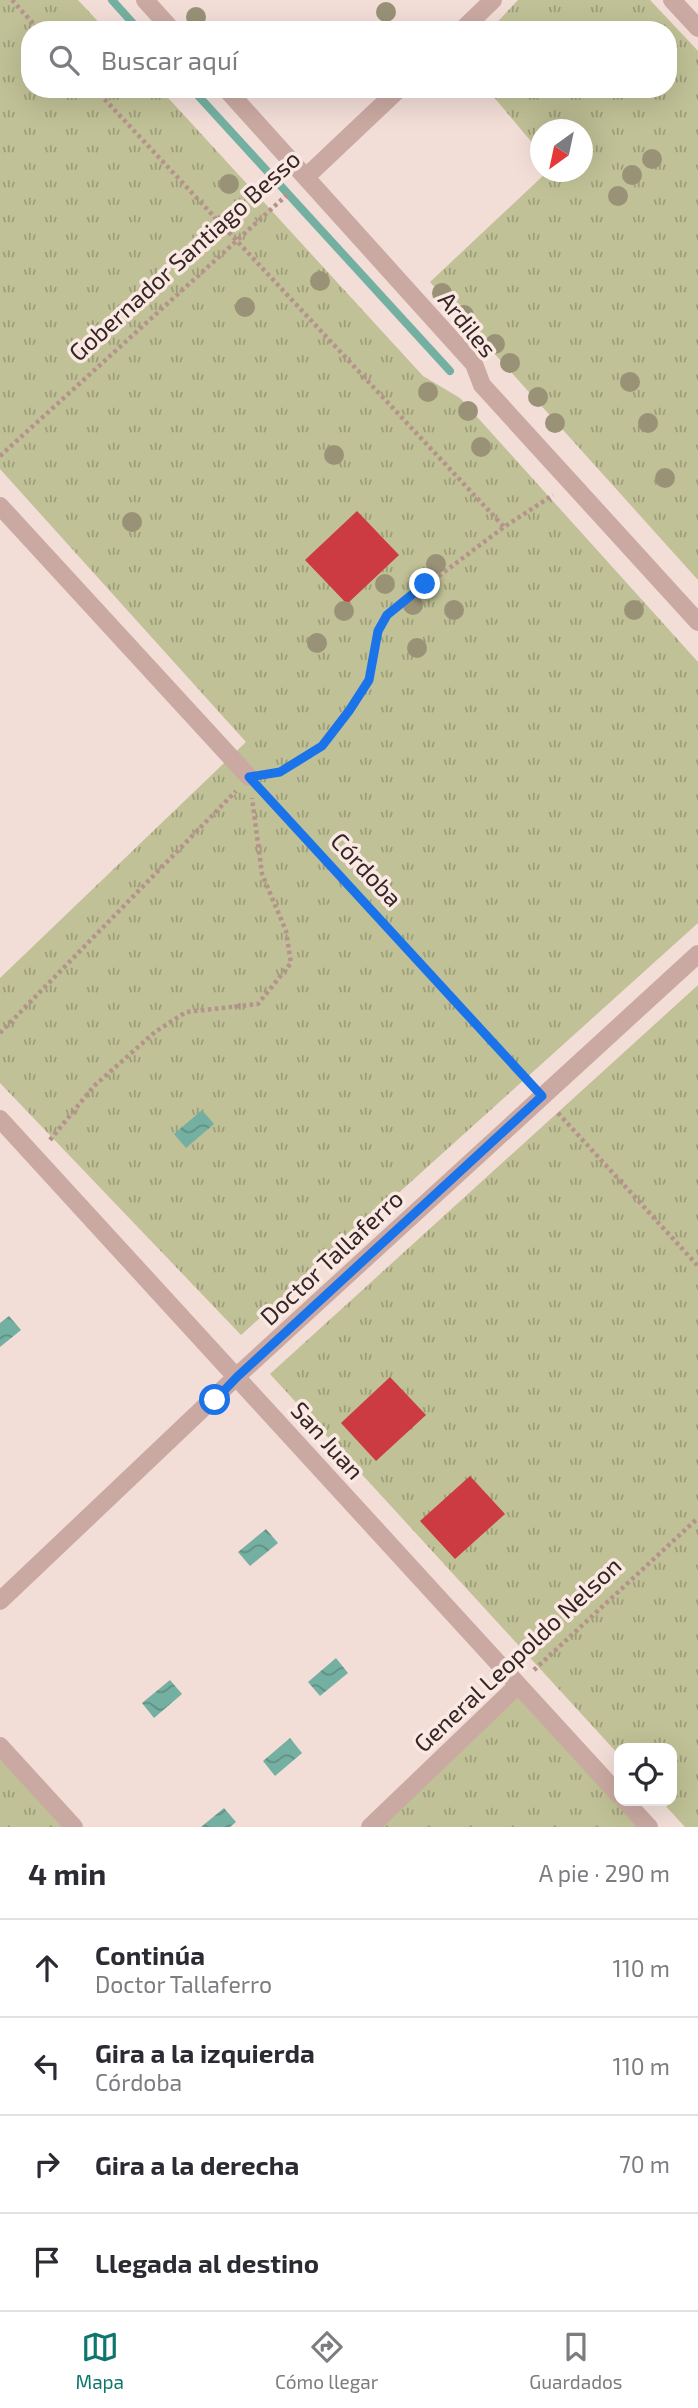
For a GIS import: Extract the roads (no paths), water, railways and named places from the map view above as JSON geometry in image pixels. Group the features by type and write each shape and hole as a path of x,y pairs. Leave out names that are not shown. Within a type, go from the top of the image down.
{"street":[{"path":"145,0 164,21"},
{"path":"471,21 493,0"},
{"path":"672,0 698,28"},
{"name":"Ardiles","path":"234,98 474,363 482,385 698,622"},
{"name":"Gobernador Santiago Besso","path":"306,177 389,98"},
{"path":"0,506 249,777"},
{"name":"Doctor Tallaferro","path":"0,1601 237,1377 698,954"},
{"name":"San Juan","path":"0,1119 614,1790"},
{"name":"General Leopoldo Nelson","path":"370,1827 518,1685"},
{"path":"0,1746 74,1827"},
{"path":"630,1806 649,1827"}],"water":[{"path":"202,1110 214,1124 186,1148 174,1134"},
{"path":"9,1316 21,1330 0,1347 0,1323"},
{"path":"266,1529 278,1543 250,1566 238,1552"},
{"path":"336,1658 348,1673 320,1696 308,1682"},
{"path":"170,1680 182,1694 154,1718 142,1703"},
{"path":"290,1738 302,1753 275,1776 263,1761"},
{"path":"224,1808 236,1822 230,1827 201,1827"}],"waterway":[{"path":"112,0 131,21"},
{"path":"200,98 450,371"}]}
